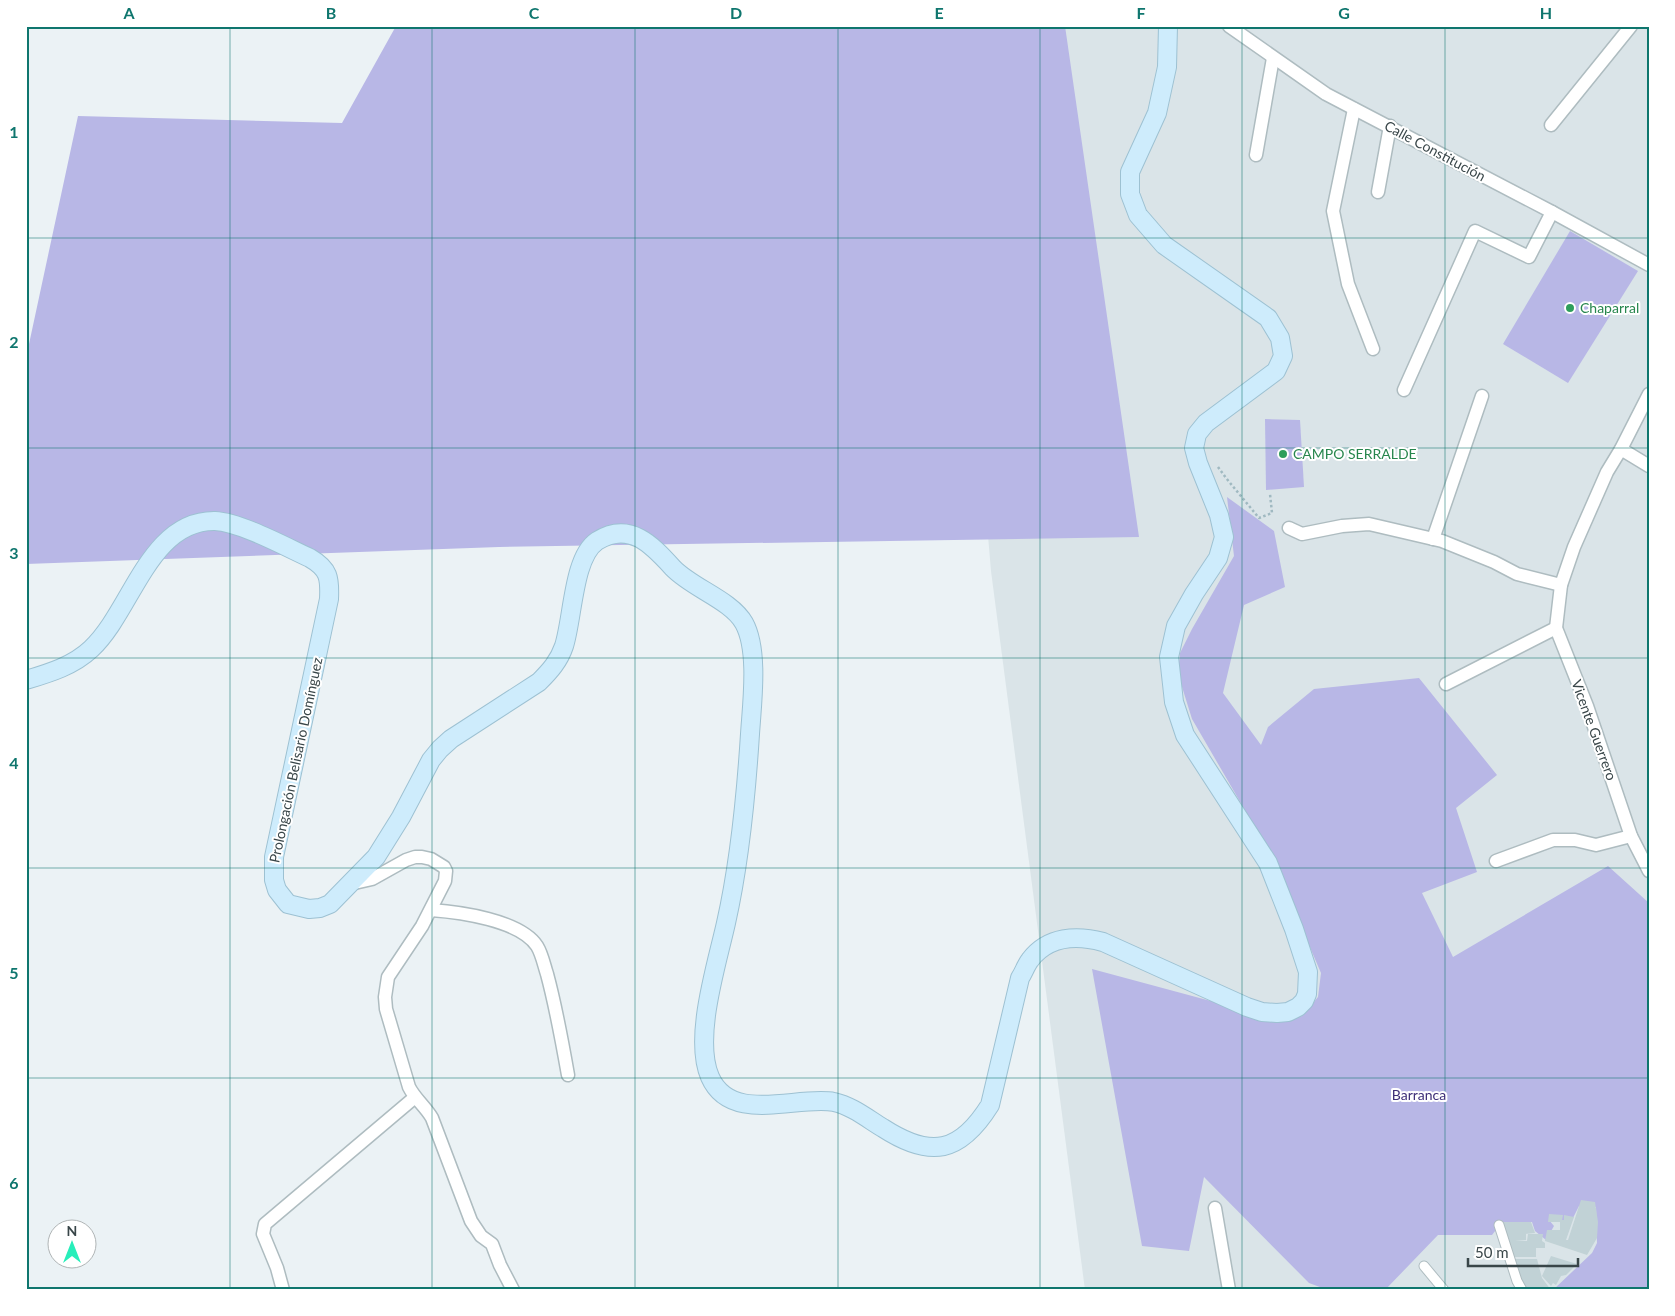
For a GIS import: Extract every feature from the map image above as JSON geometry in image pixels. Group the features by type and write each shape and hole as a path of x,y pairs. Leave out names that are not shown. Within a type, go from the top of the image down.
{"main road":[{"name":"Prolongación Belisario Domínguez","path":"26,680 78,660 91,650 103,636 156,552 168,538 181,529 199,522 216,521 233,524 319,563 326,570 329,578 329,599 274,857 274,880 277,890 288,904 309,909 320,908 330,904 376,857 431,760 440,749 450,739 539,682 551,670 564,646 580,568 584,556 590,547 608,536 628,534 638,536 648,542 681,576 738,615 750,639 753,682 748,773 741,838 727,918 704,1021 705,1052 710,1077 723,1094 734,1100 768,1106 818,1101 831,1102 853,1109 901,1140 933,1148 944,1147 953,1143 972,1130 990,1105 1020,978 1030,960 1052,943 1068,938 1085,937 1103,942 1255,1009 1277,1013 1288,1012 1298,1007 1304,1001 1307,994 1308,972 1294,929 1268,863 1185,734 1174,702 1169,657 1176,626 1194,594 1218,558 1224,537 1219,515 1194,448 1197,434 1206,423 1276,371 1283,356 1280,338 1268,318 1164,245 1138,215 1130,194 1130,172 1156,113 1167,67 1168,26"}],"street":[{"name":"Calle Constitución","path":"1229,26 1326,94 1390,126 1649,265"},
{"path":"1550,125 1632,26"},
{"path":"1256,155 1273,58"},
{"path":"1354,109 1333,211 1348,284 1373,350"},
{"path":"1378,192 1390,126"},
{"path":"1404,390 1474,231 1529,257 1552,212"},
{"name":"Vicente Guerrero","path":"1649,394 1607,472 1574,547 1561,585 1556,628 1587,706 1631,836 1649,871"},
{"path":"1433,539 1482,396"},
{"path":"1620,449 1649,466"},
{"path":"1289,528 1302,534 1342,526 1369,524 1442,541 1494,562 1517,574 1561,585"},
{"path":"1446,684 1556,628"},
{"path":"1496,861 1553,840 1575,840 1596,845 1631,836"},
{"path":"350,884 372,879 406,860 422,857 431,858 444,867 447,876 431,910 409,948 388,977 386,1010 405,1075 414,1098 428,1110 471,1221 481,1236 492,1243 500,1265 513,1290"},
{"path":"431,910 463,913 508,926 529,937 536,945 542,956 551,990 568,1075"},
{"path":"282,1290 277,1268 263,1234 265,1224 414,1098"},
{"path":"1215,1208 1229,1290"},
{"path":"1499,1225 1517,1282 1522,1290"},
{"path":"1424,1266 1444,1290"}],"path":[{"path":"1216,464 1260,518 1272,512 1270,494"}],"shaded area":[{"path":"945,26 1649,26 1649,1290 1085,1290 991,571"}],"green space":[{"path":"396,26 1065,26 1139,537 499,547 26,564 26,358 78,116 342,123"},
{"name":"Chaparral","path":"1570,231 1638,271 1568,383 1503,344"},
{"name":"CAMPO SERRALDE","path":"1265,419 1300,420 1304,487 1266,490"},
{"name":"Barranca","path":"1227,497 1274,531 1285,587 1244,605 1223,693 1261,745 1268,727 1314,689 1419,678 1497,775 1456,808 1477,872 1422,893 1453,957 1608,866 1649,903 1649,1290 1553,1290 1592,1253 1597,1243 1596,1207 1579,1206 1571,1222 1549,1220 1554,1226 1546,1240 1535,1231 1532,1222 1502,1222 1492,1235 1438,1235 1385,1290 1328,1290 1309,1283 1204,1177 1189,1251 1142,1246 1092,969 1285,1021 1302,1016 1318,997 1321,973 1279,875 1253,824 1192,719 1178,674 1180,653 1234,556"}],"building":[{"path":"1581,1200 1595,1202 1598,1222 1597,1238 1587,1255 1545,1241 1547,1230 1560,1230 1560,1222 1548,1222 1549,1214 1563,1215 1562,1220 1564,1220 1564,1215 1574,1217 1566,1240 1568,1240"},
{"path":"1504,1222 1531,1222 1535,1233 1525,1234 1526,1240 1515,1241 1527,1241 1528,1234 1543,1234 1542,1241 1545,1243 1545,1248 1536,1248 1536,1257 1509,1257 1509,1240 1505,1240 1501,1225"},
{"path":"1551,1256 1577,1264 1566,1275 1561,1276 1556,1285 1553,1283 1551,1286 1542,1276"},
{"path":"1512,1259 1537,1259 1542,1278 1551,1290 1525,1290"}],"place":[{"name":"Chaparral","path":"1570,308"},
{"name":"CAMPO SERRALDE","path":"1283,454"}]}
